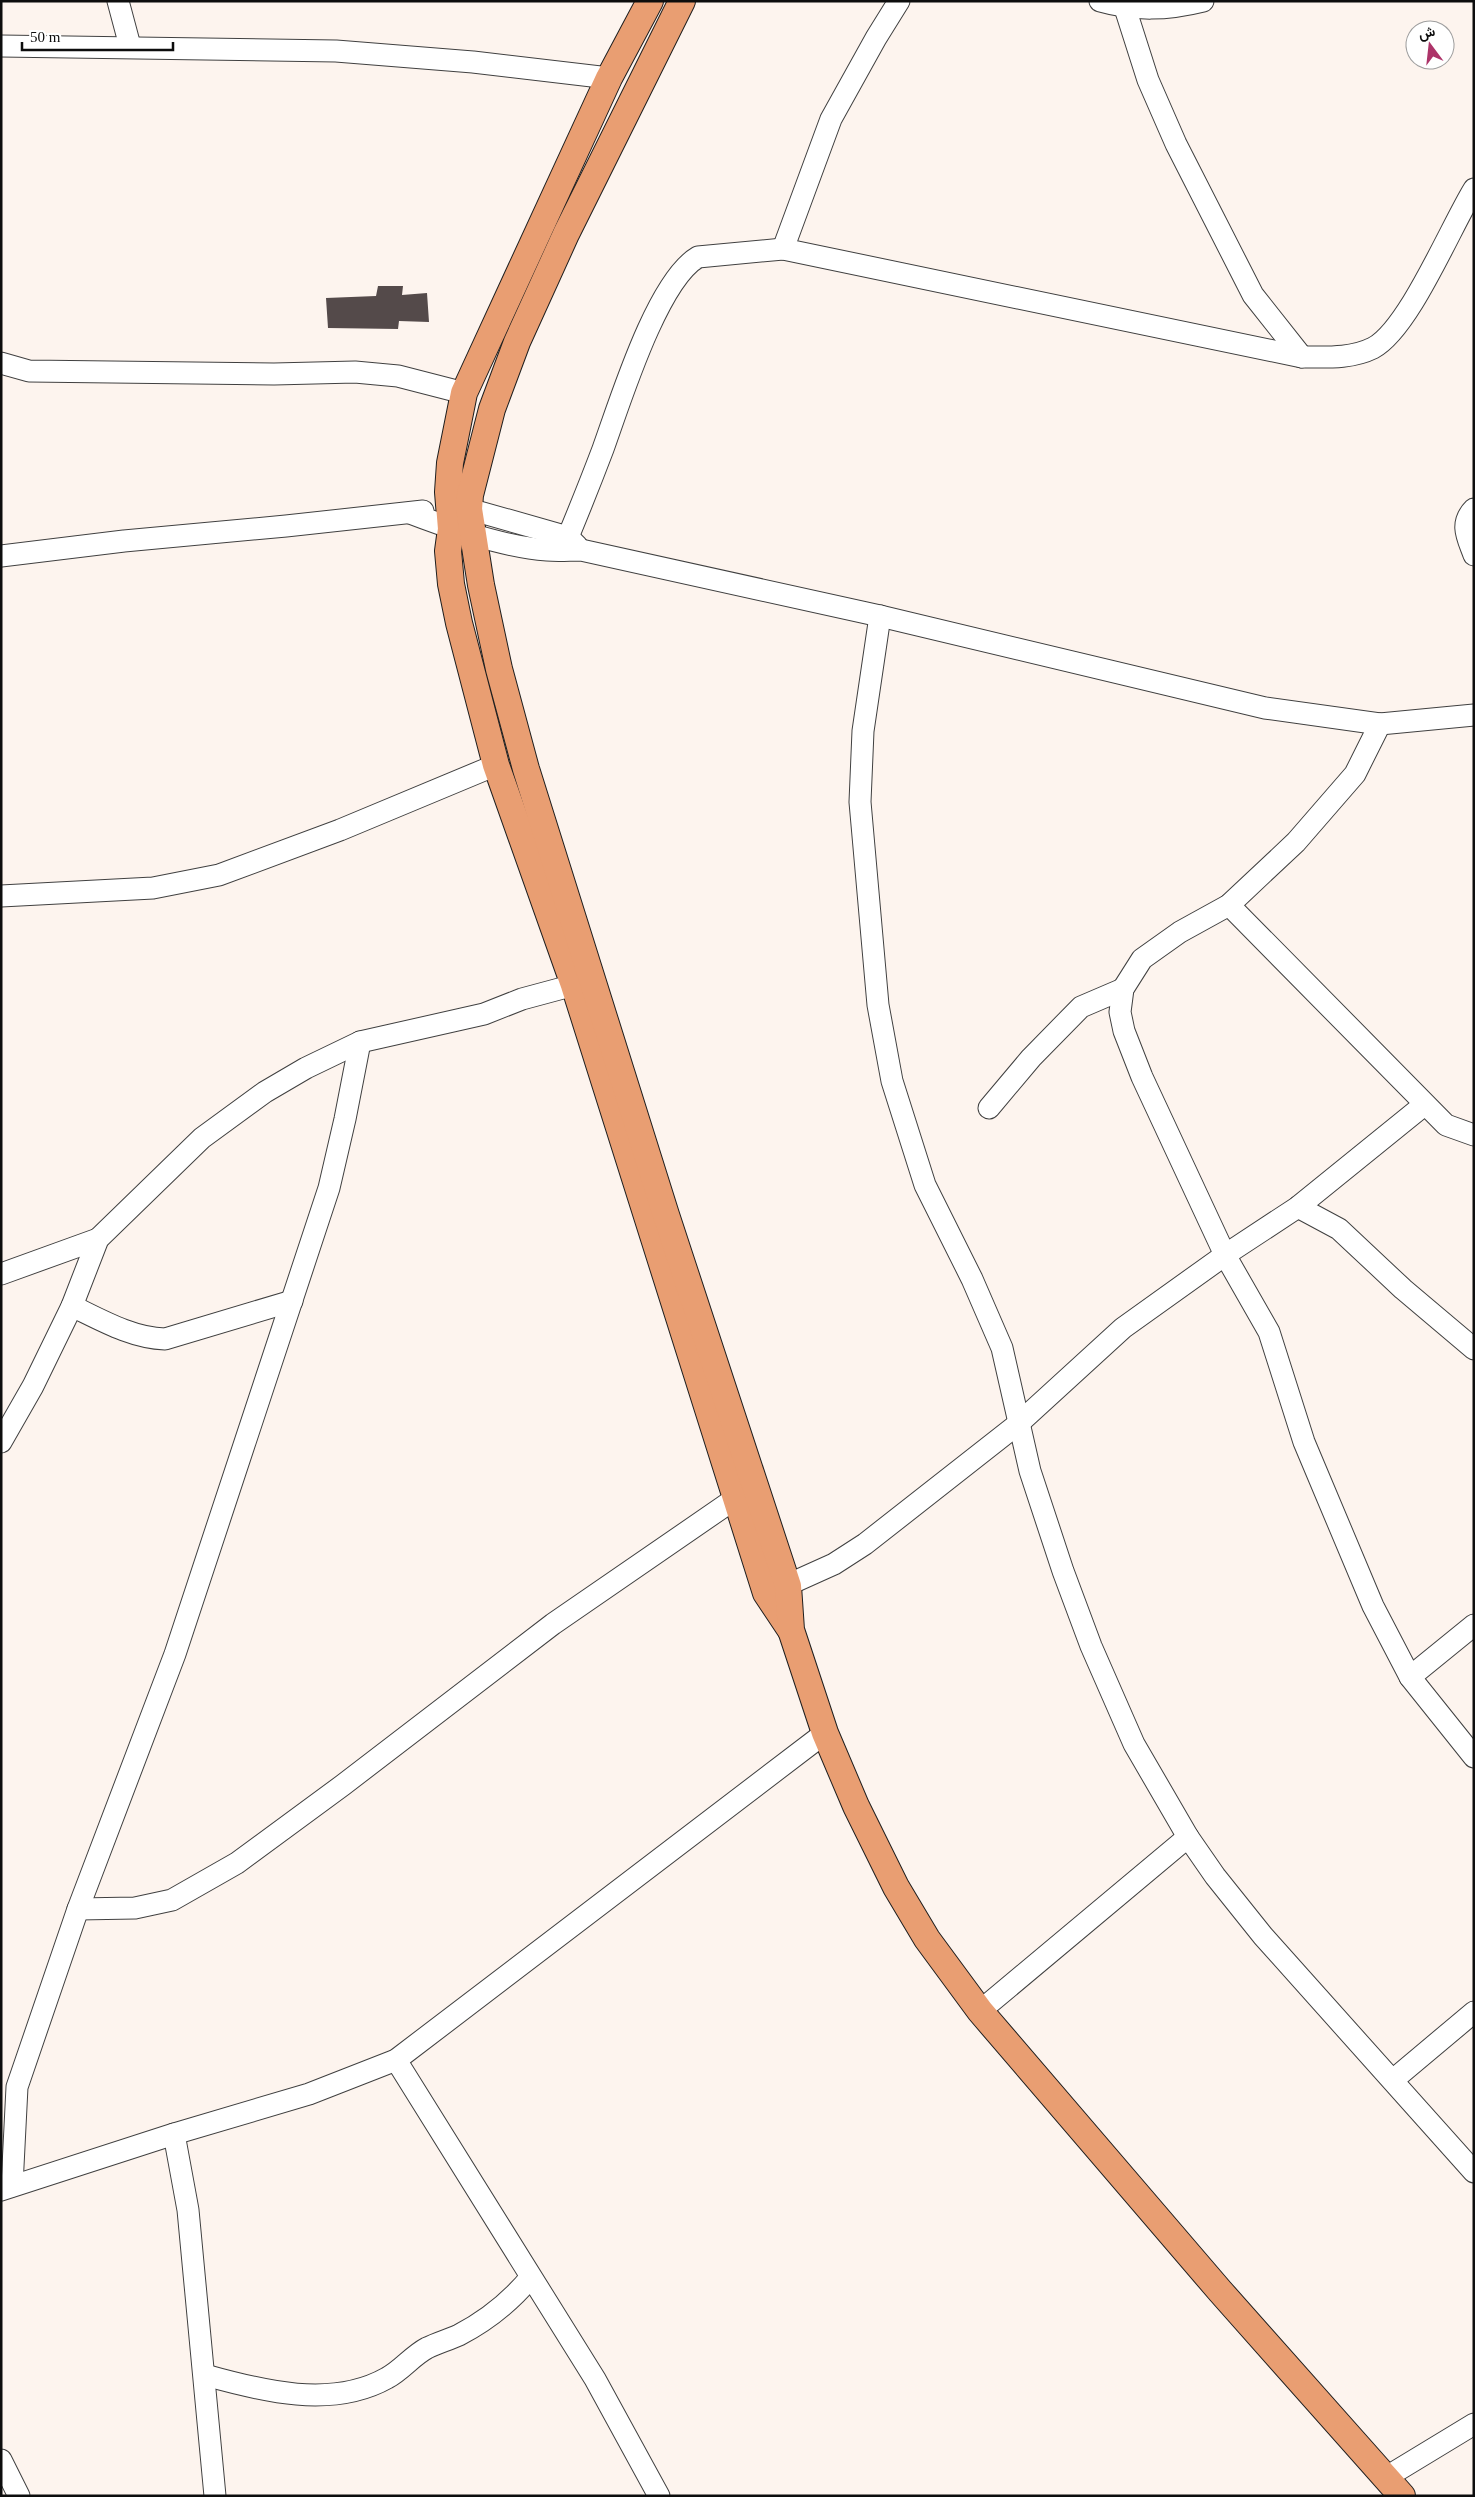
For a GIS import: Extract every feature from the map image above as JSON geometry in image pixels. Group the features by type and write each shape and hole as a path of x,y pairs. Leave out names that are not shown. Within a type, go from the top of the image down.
{"main road":[{"path":"650,1 609,78 464,393 450,463 448,492 460,520 526,769 666,1215 777,1590 825,1733 856,1806 896,1886 927,1939 980,2011 1220,2291 1394,2487"},
{"path":"682,1 566,234 517,342 492,409 470,495 448,551 451,584 496,765 574,985 736,1498 777,1590"}],"street":[{"path":"118,1 130,46"},
{"path":"783,249 831,119 899,1"},
{"path":"1100,1 1125,8 1177,7 1203,1"},
{"path":"1125,8 1148,80 1176,144 1253,295 1302,357"},
{"path":"1,46 130,46 336,51 473,62 609,78"},
{"path":"575,544 642,342 670,287 686,264 698,257 783,249 1302,357 1344,357 1372,348 1390,336 1436,260 1474,188"},
{"path":"1,364 28,371 274,374 355,372 398,376 464,393"},
{"path":"1474,509 1467,516 1464,529 1474,556"},
{"path":"1,556 124,541 410,513 460,520 546,550 575,544 1264,708 1380,724 1474,715"},
{"path":"880,616 863,731 860,802 878,1005 892,1081 909,1140 925,1185 972,1279 1002,1348 1030,1471 1091,1646 1134,1744 1188,1837 1215,1876 1263,1936 1474,2172"},
{"path":"1380,724 1355,774 1296,842 1229,905 1180,932 1142,959 1123,988 1120,1012 1124,1031 1142,1077 1225,1254 1269,1332 1304,1442 1373,1606 1391,1644 1410,1677 1474,1757"},
{"path":"1,896 153,888 219,875 340,830 496,765"},
{"path":"1229,905 1424,1106 1446,1126 1474,1135"},
{"path":"1,1274 98,1239 202,1138 265,1092 306,1068 360,1042 484,1014 522,999 574,985"},
{"path":"989,1108 1031,1058 1081,1007 1123,988"},
{"path":"360,1042 346,1119 329,1188 292,1301 175,1654 78,1909 17,2087 7,2188 174,2134 309,2094 396,2060 825,1733"},
{"path":"777,1590 834,1564 865,1544 1018,1424 1123,1328 1225,1254 1298,1208 1424,1106"},
{"path":"1298,1208 1339,1230 1403,1289 1474,1349"},
{"path":"1,1442 33,1386 72,1306 98,1239"},
{"path":"72,1306 112,1326 152,1338 165,1339 292,1301"},
{"path":"78,1909 135,1908 172,1900 237,1863 343,1786 553,1624 736,1498"},
{"path":"1410,1677 1474,1625"},
{"path":"980,2011 1188,1837"},
{"path":"1392,2080 1474,2012"},
{"path":"396,2060 530,2278 595,2379 659,2496"},
{"path":"174,2134 188,2210 215,2496"},
{"path":"205,2375 243,2386 285,2393 314,2394 360,2390 389,2377 423,2350 460,2334 494,2313 530,2278"},
{"path":"1394,2487 1474,2424"},
{"path":"1,2460 19,2496"}],"building":[{"path":"378,286 403,286 402,295 427,293 429,322 399,321 398,329 328,328 326,298 376,296"}]}
